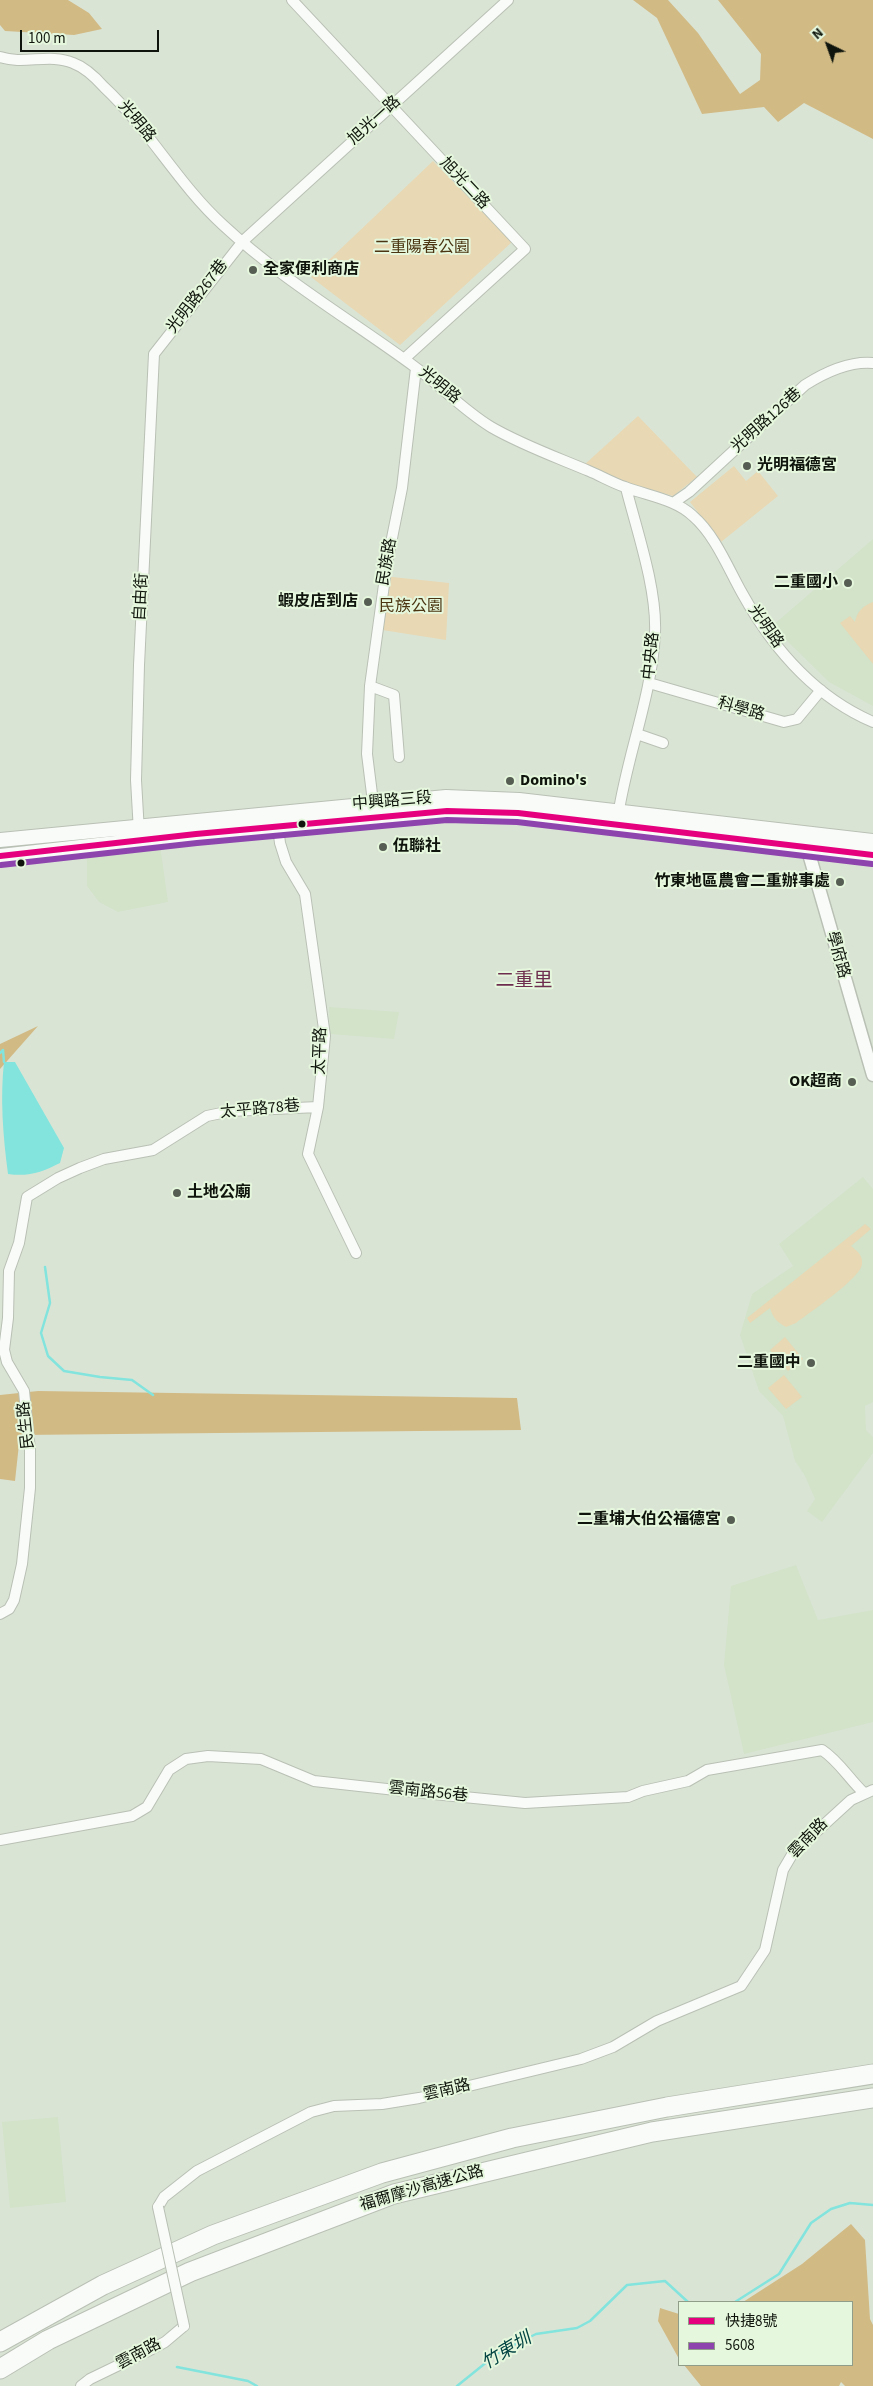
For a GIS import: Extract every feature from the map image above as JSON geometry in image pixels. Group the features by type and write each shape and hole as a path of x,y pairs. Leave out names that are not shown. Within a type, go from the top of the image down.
{"highway":[{"name":"福爾摩沙高速公路","path":"0,2342 102,2285 212,2234 382,2173 512,2138 667,2107 873,2074"},
{"name":"福爾摩沙高速公路","path":"0,2370 48,2340 190,2272 394,2194 652,2132 873,2098"}],"main road":[{"name":"中興路三段","path":"0,840 139,834 277,821 374,810 446,797 519,800 618,818 872,848"},
{"name":"中興路三段","path":"0,856 139,834"}],"street":[{"name":"旭光二路","path":"292,0 525,249 404,360"},
{"name":"旭光一路","path":"242,241 508,0"},
{"name":"光明路","path":"0,57 22,61 52,59 74,63 94,77 118,99 148,134 164,158 222,224 305,291 416,368 492,427 518,442 626,488 673,503 693,516 711,539 755,616 774,644 821,690 853,713 873,722"},
{"name":"光明路267巷","path":"154,354 242,241"},
{"name":"自由街","path":"139,834 136,780 139,665 154,354"},
{"name":"光明路126巷","path":"673,503 689,492 812,380 843,368 873,363"},
{"name":"民族路","path":"374,810 367,754 370,686 386,562 402,488 416,368"},
{"name":"中央路","path":"618,818 649,683 655,633 654,600 626,488"},
{"name":"科學路","path":"649,683 784,722 797,719 821,690"},
{"path":"370,686 394,695 399,757"},
{"path":"637,734 663,743"},
{"name":"太平路","path":"277,821 280,843 286,862 305,894 325,1036 318,1107 308,1154 356,1253"},
{"name":"學府路","path":"807,840 873,1075"},
{"name":"太平路78巷","path":"27,1197 58,1178 104,1159 153,1150 207,1116 231,1111 318,1107"},
{"name":"民生路","path":"0,1614 9,1609 14,1600 22,1564 30,1488 30,1450 24,1391 6,1362 4,1350 8,1318 9,1271 19,1243 27,1197"},
{"name":"雲南路56巷","path":"0,1840 132,1816 148,1807 169,1770 186,1759 208,1756 261,1759 314,1781 525,1803 628,1797 643,1791 688,1781 707,1770 822,1750 835,1758 845,1773 869,1791"},
{"name":"雲南路","path":"81,2386 90,2379 165,2342 184,2326 158,2207 164,2196 197,2171 311,2112 334,2106 382,2104 419,2098 581,2059 613,2046 657,2021 741,1986 765,1950 783,1870 793,1853 851,1800 869,1791"}],"shaded area":[{"path":"0,0 68,0 89,13 102,29 74,35 5,31 0,25"},
{"path":"633,0 668,0 698,33 740,94 760,80 761,54 718,0 873,0 873,139 804,103 778,122 764,107 702,114 657,18"},
{"name":"二重國小","path":"873,539 873,706 829,682 772,626"},
{"path":"160,845 168,902 118,912 99,902 87,886 87,854"},
{"path":"329,1007 399,1012 394,1039 330,1034"},
{"path":"38,1026 0,1069 0,1044"},
{"name":"二重國中","path":"863,1177 873,1189 873,1402 865,1406 866,1430 873,1437 873,1453 822,1522 807,1511 815,1499 805,1476 795,1461 783,1416 759,1391 740,1335 752,1294 793,1266 779,1244"},
{"path":"38,1391 517,1398 521,1430 20,1435 15,1481 0,1479 0,1395"},
{"path":"796,1565 818,1620 873,1610 873,1722 744,1754 724,1665 731,1586"},
{"path":"58,2117 66,2202 10,2208 2,2122"},
{"path":"851,2224 865,2240 870,2319 873,2325 873,2386 845,2386 841,2382 839,2386 701,2386 685,2366 853,2366 853,2301 745,2301 802,2264"},
{"path":"660,2308 678,2314 678,2357 658,2321"}],"green space":[{"name":"二重陽春公園","path":"433,161 512,242 400,345 311,277"},
{"path":"638,416 697,477 673,496 625,482 584,465"},
{"path":"734,466 746,481 758,471 778,496 721,542 690,502"},
{"name":"民族公園","path":"383,576 449,583 446,640 376,629"},
{"path":"873,602 873,664 840,623 850,616 855,622 861,609"},
{"path":"865,1224 871,1229 851,1246 861,1256 862,1264 853,1278 844,1286 796,1323 786,1327 776,1319 770,1308 750,1323 747,1318"},
{"path":"785,1337 803,1359 788,1371 770,1350"},
{"path":"784,1375 802,1397 786,1409 768,1388"}],"water":[{"path":"4,1062 15,1062 64,1148 60,1163 35,1173 22,1175 8,1174 3,1118 2,1089"}],"waterway":[{"path":"0,1053 3,1050 4,1062"},
{"path":"45,1267 50,1303 41,1333 48,1356 64,1371 132,1380 153,1395"},
{"name":"竹東圳","path":"737,2301 779,2274 811,2223 831,2209 850,2203 873,2205"},
{"name":"竹東圳","path":"457,2386 498,2353 536,2334 577,2328 590,2321 627,2285 665,2281 687,2301"},
{"name":"竹東圳","path":"177,2367 248,2381 257,2386"}],"transit line":[{"name":"快捷8號","path":"0,856 196,834 447,811 518,813 873,855"},
{"name":"5608","path":"1,865 197,843 447,820 517,822 872,864"}],"place":[{"name":"全家便利商店","path":"253,270"},
{"name":"光明福德宮","path":"747,466"},
{"name":"二重國小","path":"848,583"},
{"name":"蝦皮店到店","path":"368,602"},
{"name":"Domino's","path":"510,781"},
{"name":"伍聯社","path":"383,847"},
{"name":"竹東地區農會二重辦事處","path":"840,882"},
{"name":"OK超商","path":"852,1082"},
{"name":"土地公廟","path":"177,1193"},
{"name":"二重國中","path":"811,1363"},
{"name":"二重埔大伯公福德宮","path":"731,1520"}],"district":[{"name":"二重里","path":"524,982"}]}
